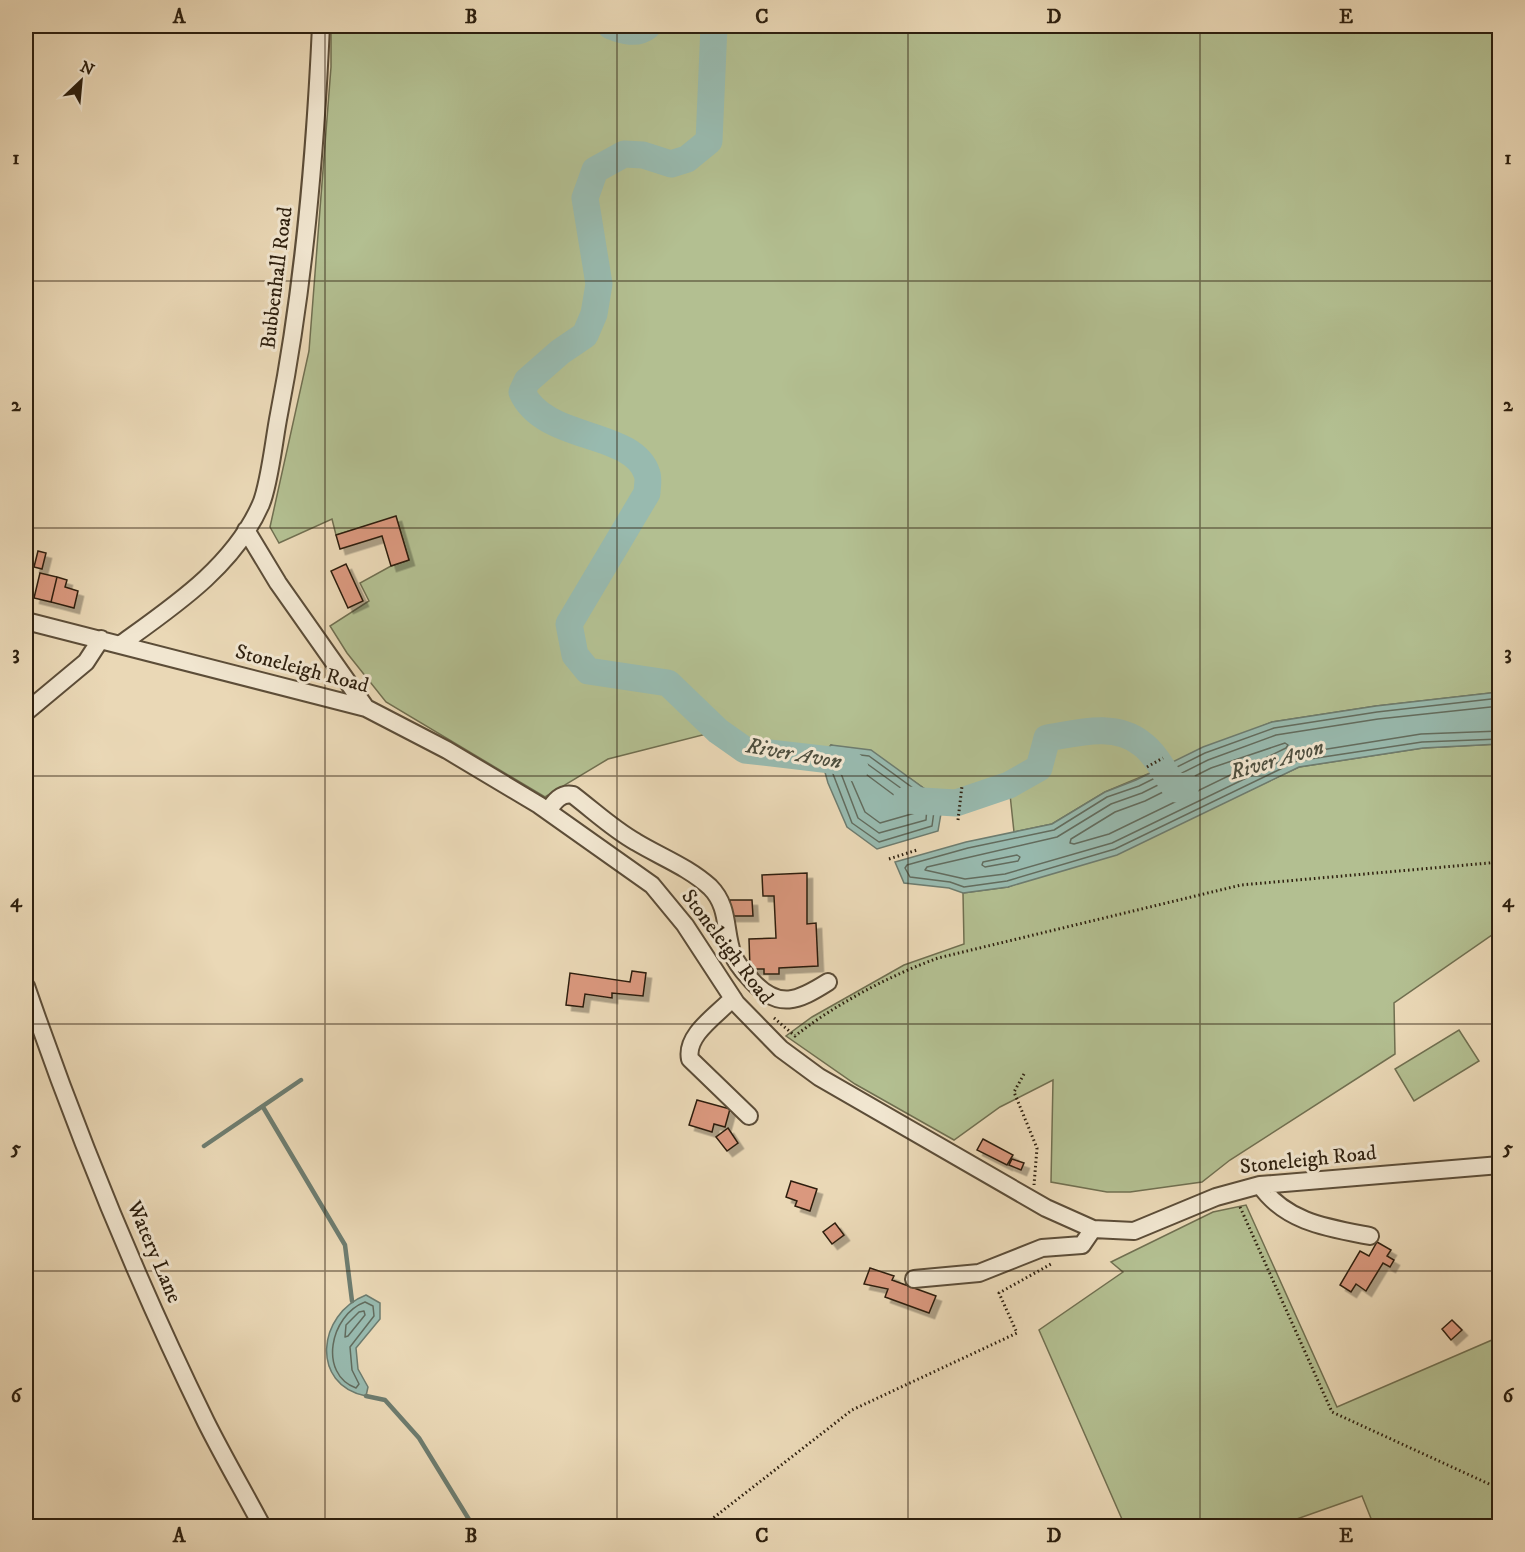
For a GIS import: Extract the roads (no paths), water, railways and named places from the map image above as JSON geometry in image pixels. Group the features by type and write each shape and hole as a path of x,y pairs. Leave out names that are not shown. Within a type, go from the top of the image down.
{"street":[{"name":"Bubbenhall Road","path":"121,644 199,586 246,530 261,502 291,351 308,227 316,134 321,26"},
{"path":"246,530 284,592 366,708"},
{"name":"Stoneleigh Road","path":"26,621 366,708 447,750 548,811 652,885 685,925 733,998 781,1048 819,1077 1033,1200 1093,1229 1134,1231 1232,1191 1260,1185 1500,1165"},
{"path":"26,712 86,662 101,639"},
{"path":"548,811 560,797 573,795 636,842 671,860 708,886 717,896 725,913 733,954 742,969 763,993 788,1001 802,998 828,982"},
{"name":"Watery Lane","path":"26,986 55,1071 155,1314 207,1424 262,1527"},
{"path":"733,998 692,1039 688,1049 690,1059 748,1116"},
{"path":"1260,1185 1272,1202 1292,1216 1370,1236"},
{"path":"914,1279 979,1273 1042,1248 1082,1245 1093,1229"}],"water":[{"path":"1499,692 1499,744 1423,748 1299,767 1117,855 1008,887 963,893 949,888 904,883 895,862 966,842 1052,824 1105,792 1136,780 1203,747 1272,722 1376,706"},
{"path":"831,745 871,750 943,802 938,831 877,849 847,827 828,783 821,758"},
{"path":"366,1295 380,1303 380,1319 356,1348 358,1369 368,1387 366,1396 348,1389 335,1378 328,1364 327,1348 330,1332 337,1317 350,1304"}],"waterway":[{"name":"River Avon","path":"611,26 625,31 635,31 648,26"},
{"name":"River Avon","path":"714,26 709,141 687,159 671,164 643,155 624,154 595,170 585,198 599,284 594,314 585,335 560,352 527,381 522,392 533,408 549,420 625,450 639,460 648,476 647,493 569,624 575,655 588,671 668,683 718,731 745,750 848,762 855,768"},
{"name":"River Avon","path":"906,800 956,803 1009,785 1039,768 1047,738 1096,731 1120,733 1131,737 1152,753 1176,789 1186,786"},
{"path":"204,1146 301,1080"},
{"path":"263,1107 345,1245 352,1301"},
{"path":"366,1396 385,1400 419,1438 473,1526"}]}
